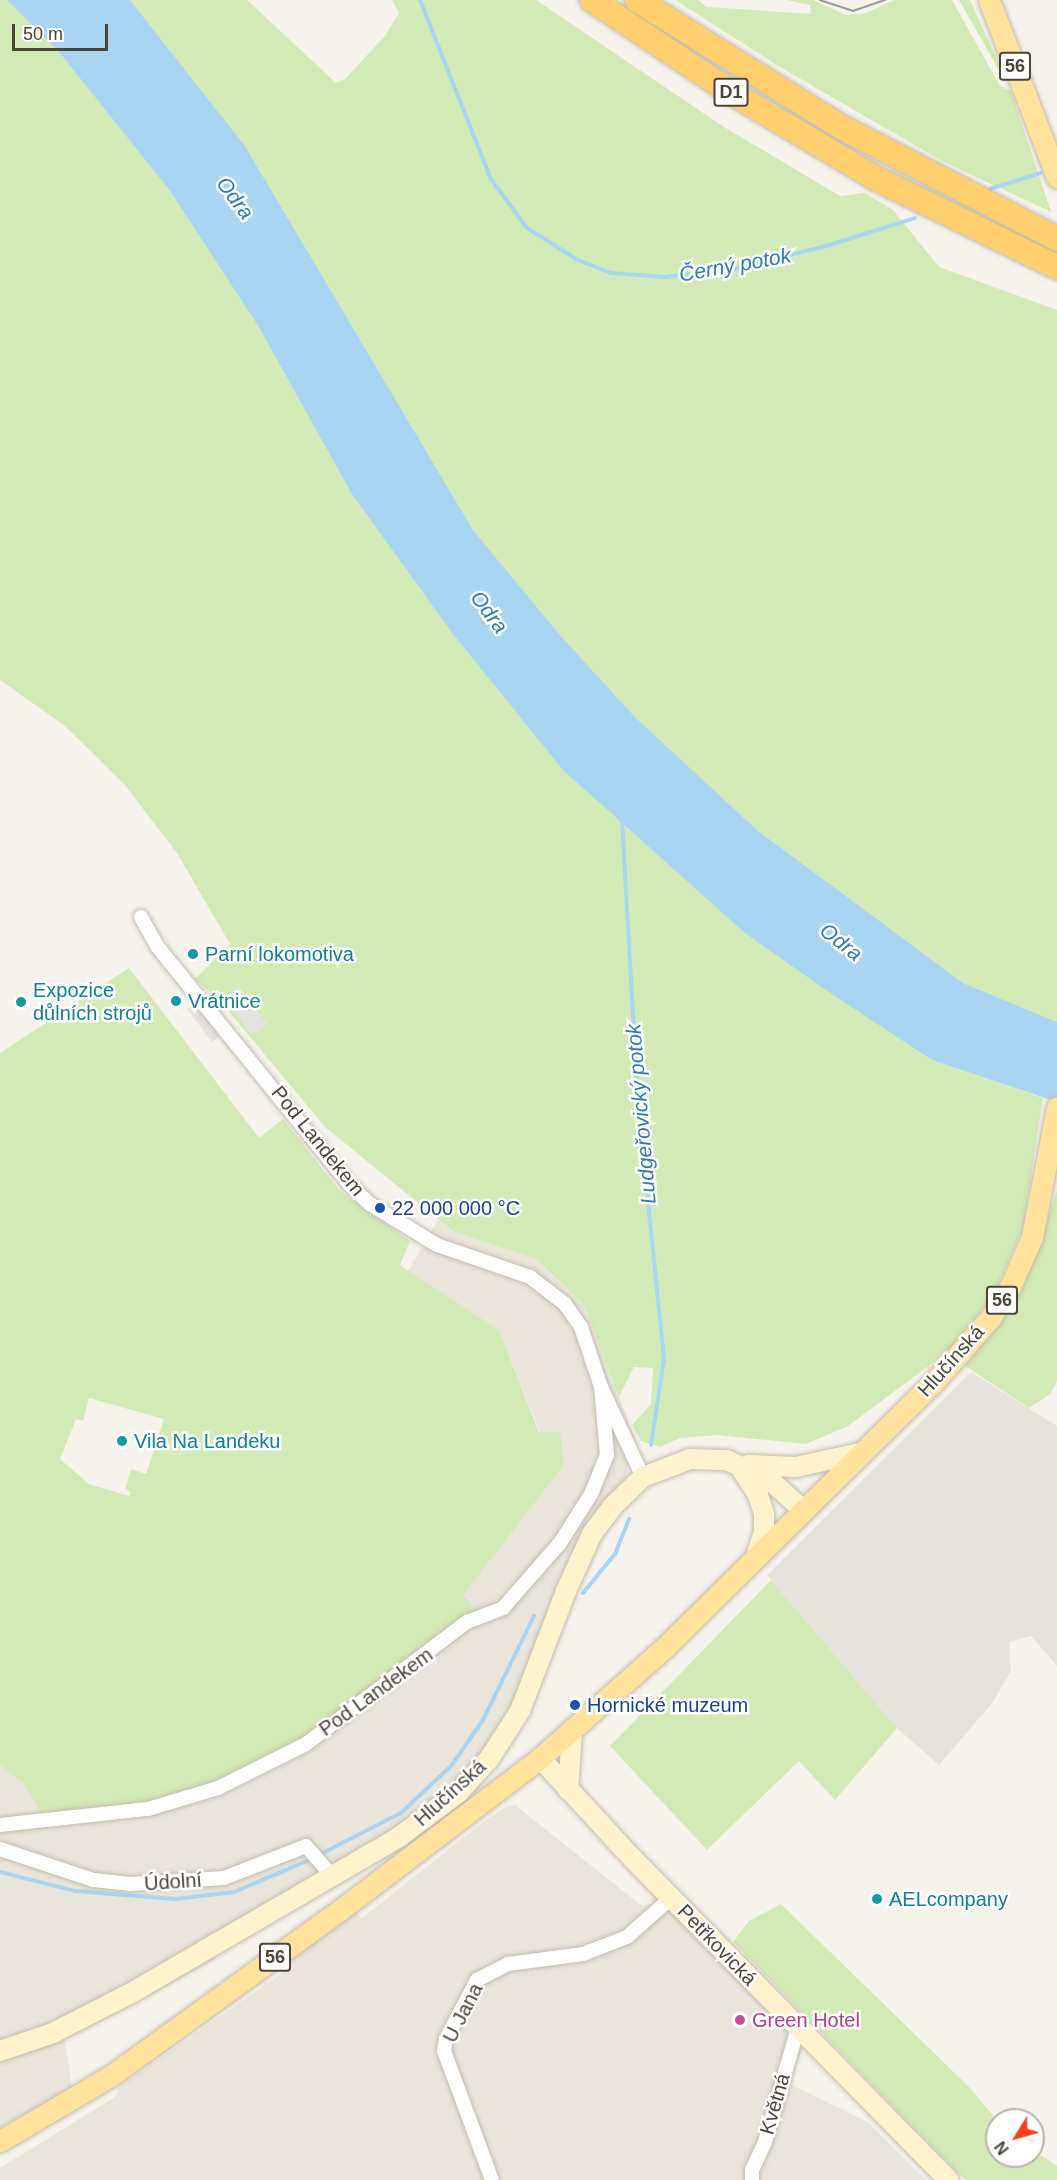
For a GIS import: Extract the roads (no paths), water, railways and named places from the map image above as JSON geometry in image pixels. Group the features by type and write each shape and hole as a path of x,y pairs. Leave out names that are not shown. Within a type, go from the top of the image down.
{"highway":[{"name":"D1","path":"592,0 732,93 875,178 1057,267"},
{"name":"D1","path":"637,0 915,169 1057,239"}],"main road":[{"name":"56","path":"989,0 1057,177"},
{"name":"Hlučínská","path":"572,1731 864,1452 962,1354 1000,1303 1032,1237 1057,1107"},
{"name":"56","path":"0,2141 122,2068 540,1758 572,1731"}],"street":[{"name":"Pod Landekem","path":"141,917 157,946 350,1185 370,1204 437,1245 530,1277 566,1304 581,1327 601,1387 643,1477"},
{"name":"Pod Landekem","path":"0,1825 148,1809 218,1788 306,1743 467,1622 503,1608 560,1542 591,1494 607,1455 601,1387"},
{"path":"736,1463 796,1467 864,1452"},
{"name":"Hlučínská","path":"0,2051 81,2020 322,1863 432,1815 489,1759 520,1711 566,1592 592,1534 616,1502 643,1477 690,1459 736,1463 772,1482 803,1510"},
{"path":"736,1463 754,1488 764,1513 764,1532 756,1556"},
{"path":"568,1790 572,1731"},
{"name":"Petřkovická","path":"540,1758 671,1898 948,2180"},
{"name":"Údolní","path":"0,1849 81,1877 119,1884 224,1878 306,1846 322,1863"},
{"name":"U Jana","path":"492,2180 444,2051 446,2039 477,1980 508,1964 583,1954 627,1937 671,1898"},
{"name":"Květná","path":"752,2180 752,2170 765,2142 798,2028"}],"water":[{"name":"Odra","path":"7,0 130,0 245,146 473,530 560,635 635,717 757,830 963,983 1057,1022 1057,1102 932,1060 823,988 745,933 563,770 453,634 352,494 260,329 170,191 59,52"}],"waterway":[{"name":"Černý potok","path":"420,0 491,179 527,228 576,259 611,273 665,277 738,268 830,245 915,218"},
{"name":"Černý potok","path":"990,189 1041,173"},
{"name":"Ludgeřovický potok","path":"622,819 638,1103 664,1359 651,1445"},
{"name":"Ludgeřovický potok","path":"583,1593 615,1554 629,1519"},
{"name":"Ludgeřovický potok","path":"0,1872 75,1891 175,1899 234,1892 309,1860 401,1813 451,1766 483,1720 534,1616"}],"tram line":[{"path":"820,0 853,11 885,0"}],"place":[{"name":"Parní lokomotiva","path":"193,954"},
{"name":"Vrátnice","path":"176,1001"},
{"name":"Expozice důlních strojů","path":"21,1002"},
{"name":"22 000 000 °C","path":"380,1208"},
{"name":"Vila Na Landeku","path":"122,1441"},
{"name":"Hornické muzeum","path":"575,1705"},
{"name":"AELcompany","path":"877,1899"},
{"name":"Green Hotel","path":"740,2020"}]}
